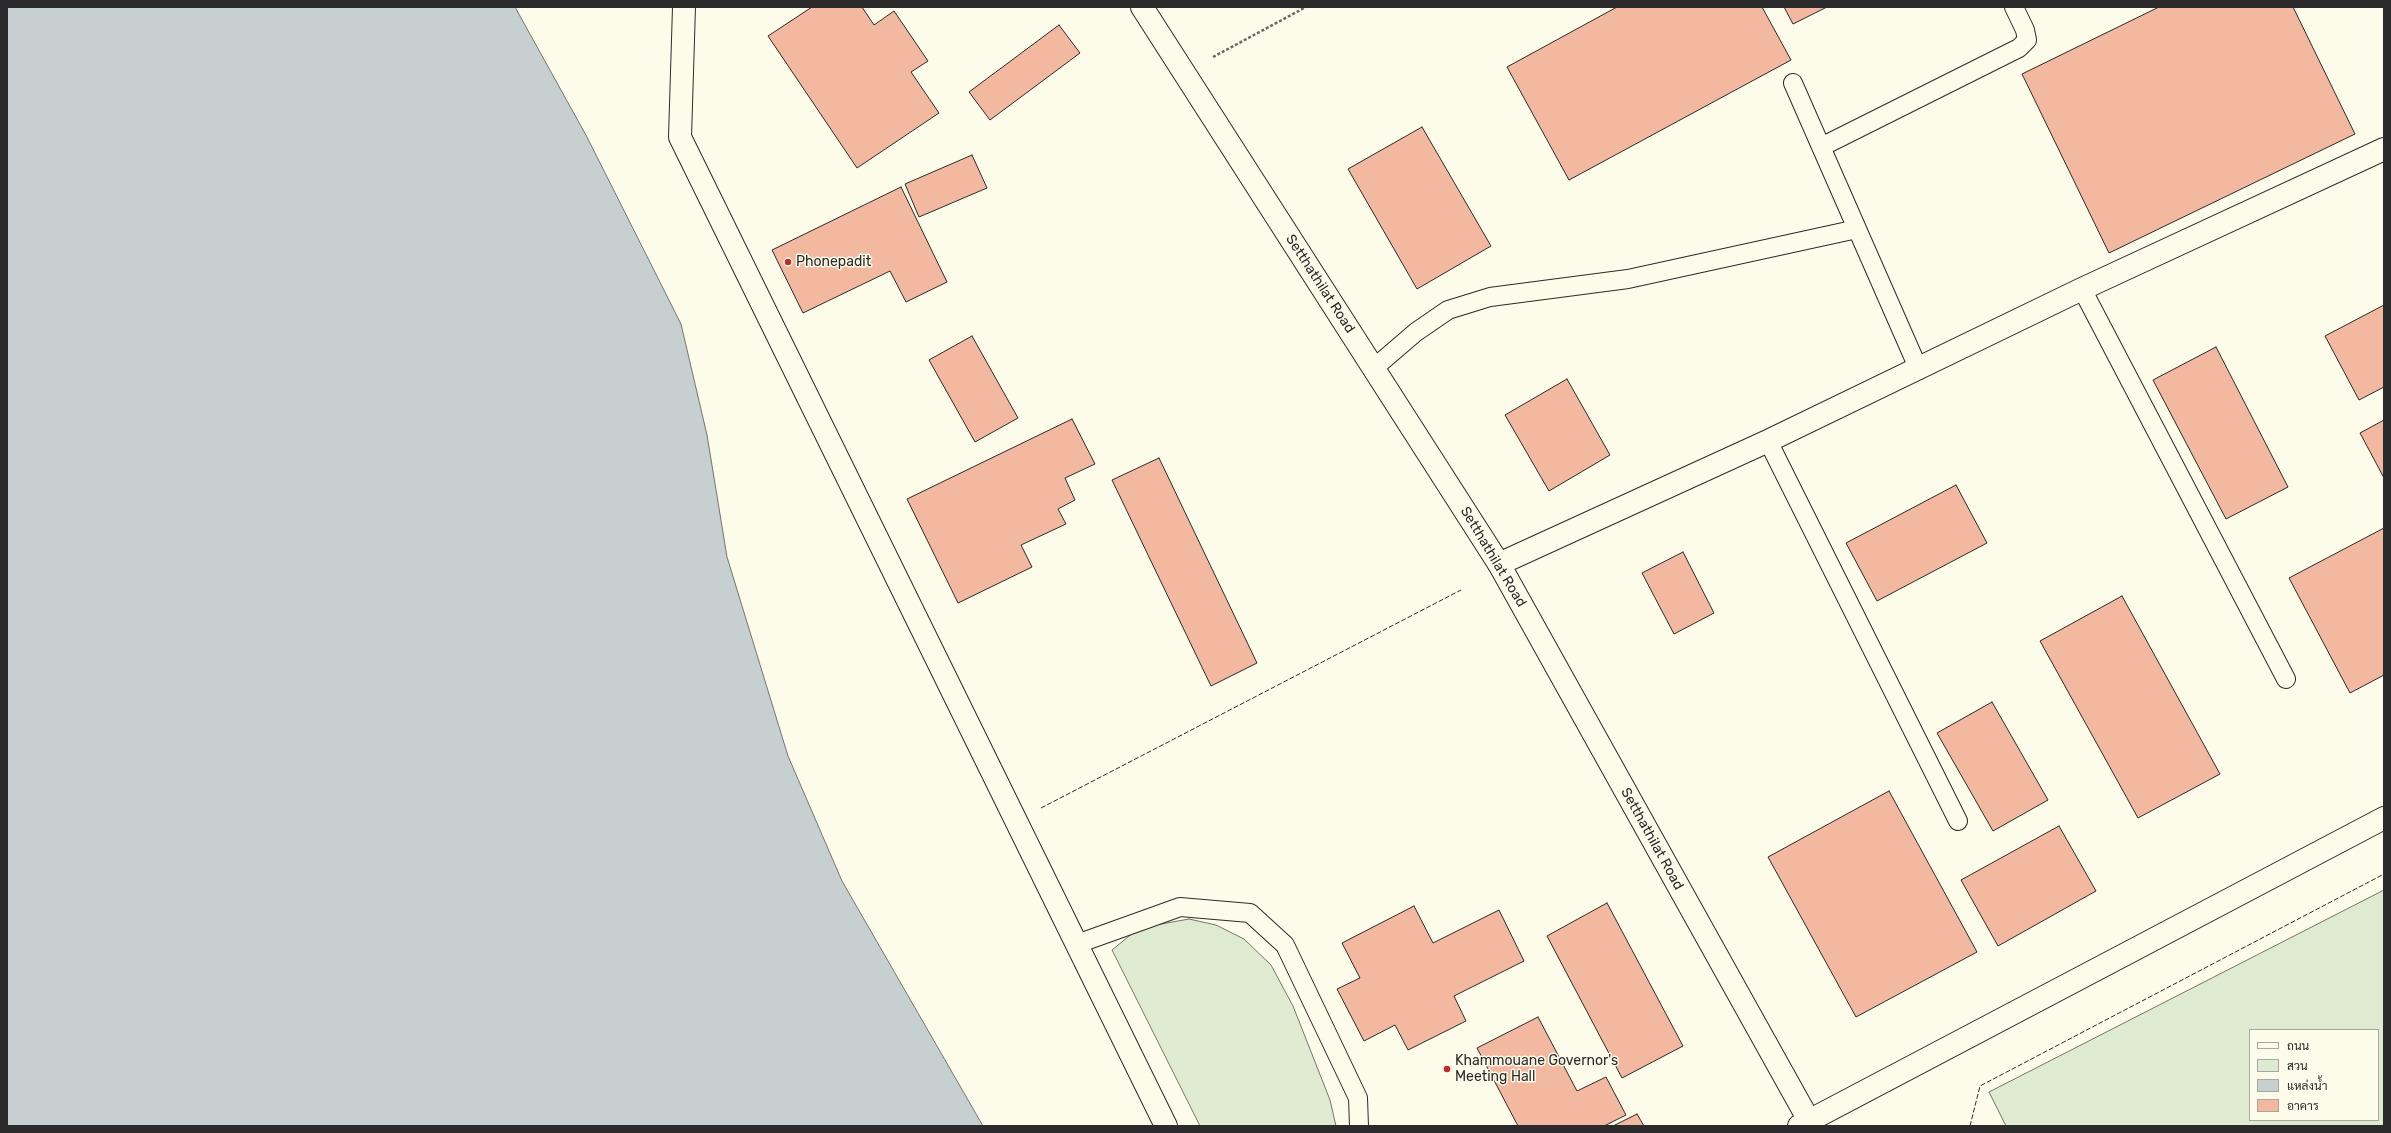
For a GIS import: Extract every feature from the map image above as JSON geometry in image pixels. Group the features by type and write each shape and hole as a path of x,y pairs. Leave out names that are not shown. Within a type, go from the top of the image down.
{"street":[{"path":"684,7 680,137 1166,1126"},
{"name":"Setthathilat Road","path":"1142,7 1499,564 1807,1124"},
{"path":"1499,564 1768,441 1919,370 2082,289 2384,149"},
{"path":"1807,1124 2384,818"}],"lane":[{"path":"1821,147 2019,48 2027,40 2025,30 2014,7"},
{"path":"1793,83 1919,370"},
{"path":"1374,368 1416,332 1448,310 1490,297 1628,279 1857,229"},
{"path":"2082,289 2286,679"},
{"path":"1768,441 1958,821"},
{"path":"1077,944 1180,907 1250,913 1285,945 1358,1098 1359,1126"}],"path":[{"path":"1184,72 1306,7"}],"green space":[{"path":"2384,890 2384,1126 2006,1126 1989,1092"},
{"path":"1189,919 1216,925 1244,939 1271,965 1293,1006 1330,1100 1336,1126 1200,1126 1112,950 1139,928"}],"water":[{"path":"7,7 515,7 587,137 681,324 707,435 727,557 788,756 842,881 983,1126 7,1126"}],"building":[{"path":"812,7 862,7 874,25 894,11 928,61 911,72 939,113 857,168 768,36"},
{"path":"1617,7 1762,7 1791,60 1569,180 1507,67"},
{"path":"1784,7 1827,7 1793,24"},
{"path":"2159,7 2293,7 2355,134 2109,253 2022,74"},
{"path":"1059,25 1080,53 990,120 969,92"},
{"path":"1422,127 1491,246 1417,289 1348,169"},
{"path":"972,155 987,188 919,217 905,184"},
{"path":"901,187 947,282 906,302 890,271 803,313 772,250"},
{"path":"2384,305 2384,387 2359,400 2325,336"},
{"path":"972,336 1018,418 975,442 929,360"},
{"path":"2216,347 2288,487 2226,519 2153,380"},
{"path":"1567,379 1610,455 1549,491 1505,415"},
{"path":"1072,419 1095,464 1065,478 1075,500 1058,509 1066,524 1021,545 1032,567 958,603 907,499"},
{"path":"2384,420 2384,478 2360,433"},
{"path":"1159,458 1257,663 1211,686 1112,480"},
{"path":"1956,485 1987,543 1877,601 1846,543"},
{"path":"2384,528 2384,675 2350,693 2289,578"},
{"path":"1683,552 1714,613 1674,634 1642,573"},
{"path":"2122,596 2220,774 2138,818 2040,641"},
{"path":"1992,702 2048,800 1993,831 1937,733"},
{"path":"1889,791 1977,952 1856,1017 1768,857"},
{"path":"2059,826 2096,891 1998,946 1961,880"},
{"path":"1607,903 1683,1046 1622,1078 1547,936"},
{"path":"1414,906 1433,943 1499,910 1524,961 1454,996 1466,1021 1408,1050 1395,1025 1364,1041 1337,989 1360,978 1342,943"},
{"path":"1538,1017 1577,1091 1606,1077 1626,1115 1604,1126 1518,1126 1477,1048"},
{"path":"1637,1114 1644,1126 1613,1126"}],"fence":[{"path":"1041,808 1461,590"},
{"path":"1970,1126 1980,1086 2384,874"}],"place":[{"name":"Phonepadit","path":"788,262"},
{"name":"Khammouane Governor's Meeting Hall","path":"1447,1069"}]}
